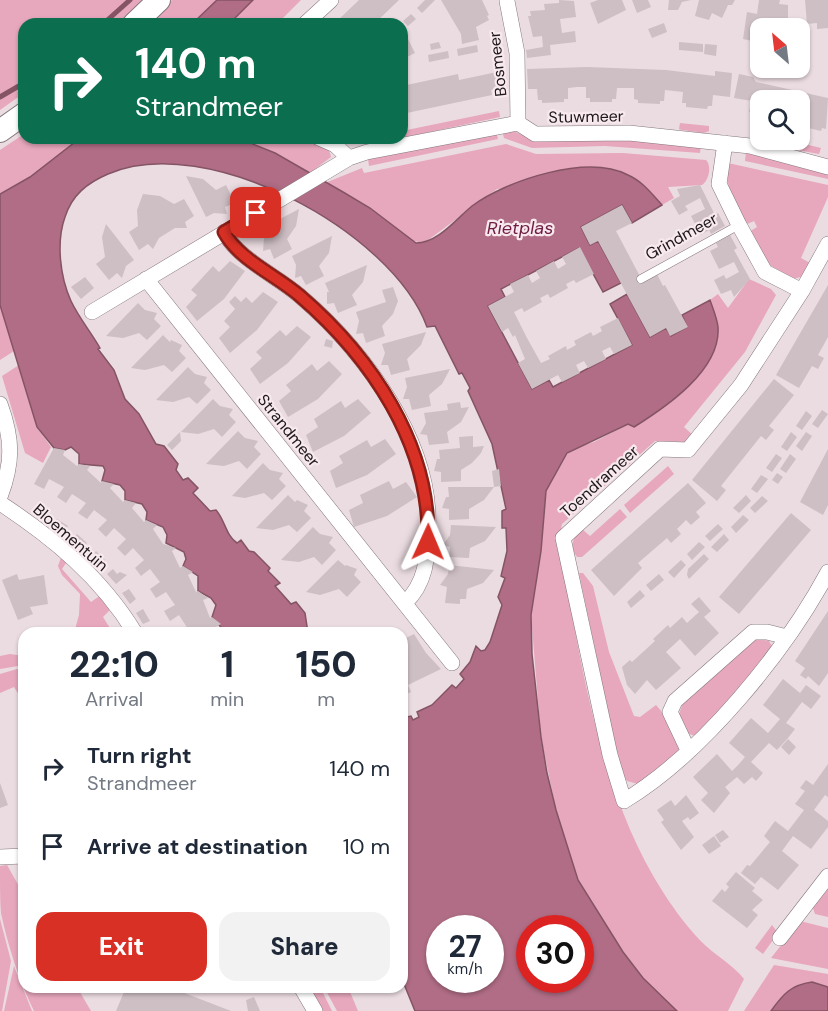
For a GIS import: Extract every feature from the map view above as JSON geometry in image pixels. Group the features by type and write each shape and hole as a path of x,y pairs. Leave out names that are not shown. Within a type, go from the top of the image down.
{"main road":[{"path":"140,18 159,0"},
{"path":"0,131 18,118"}],"street":[{"path":"312,18 331,0"},
{"name":"Bosmeer","path":"507,0 517,53 518,123"},
{"path":"92,312 349,158 367,152 518,123"},
{"name":"Stuwmeer","path":"518,123 535,134 629,133 750,146 828,167"},
{"name":"Grindmeer","path":"725,143 719,184 739,225 765,272 802,291"},
{"path":"333,144 349,158"},
{"path":"224,232 232,245 300,295 328,323 361,359 392,404 423,481 429,518 425,574 415,593 405,603"},
{"name":"Toendrameer","path":"828,244 802,291 741,385 688,450 660,449 563,538 610,755 624,801 652,784 735,704 787,637 828,572"},
{"name":"Strandmeer","path":"146,279 452,663"},
{"path":"0,404 9,440 10,470 0,497"},
{"name":"Bloementuin","path":"0,502 41,530 73,557 104,588 131,627"},
{"path":"688,750 670,712 675,701 753,633 767,632 787,637"},
{"path":"0,857 18,856"},
{"path":"780,938 828,876"},
{"path":"304,993 315,1011"}],"lane":[{"name":"Grindmeer","path":"641,279 739,225"}],"shaded area":[{"path":"0,0 145,0 126,18 18,18 18,97 0,110"},
{"path":"172,0 217,0 198,18 153,18"},
{"path":"253,0 301,0 283,18 235,18"},
{"path":"499,111 500,117 408,137 408,130"},
{"path":"680,123 709,126 709,131 704,133 682,130 679,129"},
{"path":"511,130 534,140 622,139 701,145 700,153 605,146 532,148 504,138 502,131"},
{"path":"496,131 498,139 369,166 368,159"},
{"path":"18,138 18,144 73,144 30,177 0,194 0,150"},
{"path":"253,144 321,144 327,148 331,157 310,173 275,153"},
{"path":"506,144 536,154 623,153 706,160 709,173 702,185 668,187 674,198 662,205 640,182 497,189 424,243 409,240 370,208 325,183 362,168 364,173"},
{"path":"810,145 821,148 819,154 797,150 810,150"},
{"path":"746,152 828,171 828,179 745,161"},
{"path":"728,163 828,185 828,197 801,258 812,264 806,275 794,279 766,263 749,232 757,227 754,221 745,225 734,202 729,188"},
{"path":"749,279 771,289 776,295 745,352 684,427 694,436 689,442 655,441 562,524 559,539 594,721 623,811 641,853 678,913 700,940 744,979 728,1011 677,1011 643,978 623,952 578,880 556,810 541,737 531,615 541,551 546,491 563,458 574,448 594,442 628,424 644,420 681,394 718,328 710,300 718,294 728,308"},
{"path":"0,305 14,351 0,360"},
{"path":"19,365 37,427 51,447 43,463 25,453 2,376"},
{"path":"668,466 674,474 630,513 624,505"},
{"path":"620,509 627,517 582,557 577,557 573,546 574,538 579,532 582,529 590,536"},
{"path":"62,555 68,560 62,569 91,602 101,595 111,609 103,617 109,627 76,627 80,594 62,575 58,566"},
{"path":"579,573 583,573 593,586 609,652 634,716 640,717 656,705 668,719 681,749 638,784 627,781 621,773"},
{"path":"755,640 769,641 772,646 737,693 695,736 687,733 679,714 683,703"},
{"path":"18,655 18,666 0,669 0,656"},
{"path":"18,669 18,693 14,687 0,693 0,674"},
{"path":"7,865 18,884 18,971 1,913 0,866"},
{"path":"828,884 828,917 815,914 812,905"},
{"path":"0,919 11,961 2,1011 0,1011"},
{"path":"800,921 828,928 828,969 771,958"},
{"path":"772,925 778,933 763,954 755,948"},
{"path":"774,965 828,974 828,987 802,985 783,997 771,1011 744,1011"},
{"path":"14,966 18,976 18,993 25,993 32,1011 4,1011"},
{"path":"26,993 80,993 91,1011 34,1011"},
{"path":"310,993 323,993 332,1011 320,1011"},
{"path":"327,993 350,993 358,1011 337,1011"}],"water":[{"path":"217,0 253,0 235,18 198,18"},
{"name":"Rietplas","path":"72,144 253,144 275,153 370,208 416,243 439,235 472,206 505,187 526,179 570,169 591,167 611,169 628,175 642,184 662,205 632,223 622,205 581,227 590,245 598,241 621,283 603,292 579,248 501,289 505,297 488,306 532,389 549,380 553,387 632,345 610,304 627,294 650,337 666,328 671,336 687,327 682,315 710,300 717,320 717,343 711,358 689,386 634,427 628,424 567,453 546,491 541,551 531,615 532,654 547,773 578,880 623,952 643,978 677,1011 415,1011 408,993 408,717 411,716 413,720 419,717 417,712 432,705 452,685 456,688 464,679 460,674 470,662 476,646 481,651 485,650 490,642 502,605 498,597 505,578 501,576 507,551 506,528 502,528 502,511 506,509 492,444 462,373 459,374 435,326 427,327 407,291 376,257 337,225 291,198 243,178 194,166 148,164 108,174 87,186 76,196 68,209 62,227 60,248 67,292 100,348 98,349 114,370 125,399 139,414 156,444 164,446 178,464 176,470 183,480 188,478 198,488 193,493 210,511 216,510 233,540 237,543 241,540 249,551 254,552 270,568 268,571 280,583 275,586 291,604 296,602 305,613 307,627 221,627 212,617 216,605 211,598 198,591 198,576 183,566 186,559 184,552 166,543 167,535 163,527 146,520 147,512 142,504 125,500 125,491 120,485 102,481 105,470 103,466 79,464 79,454 71,447 65,450 54,448 37,427 0,305 0,194 30,177"},
{"path":"812,982 828,987 828,1011 771,1011 788,991 798,985"}],"building":[{"path":"359,0 399,0 380,18 340,18"},
{"path":"425,0 435,0 422,13 417,8"},
{"path":"441,0 482,0 489,20 476,27 479,40 462,44 461,34"},
{"path":"559,0 574,1 576,17 560,19 562,33 575,31 576,42 550,45 551,55 527,58 526,50 543,47 542,36 533,37 528,16 531,16 530,11 545,10 544,4 559,3"},
{"path":"598,0 622,0 626,10 598,24 590,3"},
{"path":"632,0 648,0 651,7 637,13"},
{"path":"669,0 691,0 682,2 678,10 668,10"},
{"path":"699,0 735,0 732,5 728,5 722,18 712,13 709,20 695,16"},
{"path":"759,0 780,0 779,4 788,5 788,18 750,18 750,40 743,39 747,12 757,14"},
{"path":"805,0 828,0 828,28 817,29 817,23 810,24 810,18 806,18"},
{"path":"411,14 416,19 408,26 406,18"},
{"path":"664,23 667,32 652,38 648,29"},
{"path":"408,39 415,53 408,56"},
{"path":"439,42 441,48 431,50 430,44"},
{"path":"679,42 703,44 703,52 679,50"},
{"path":"705,44 717,45 716,56 704,54"},
{"path":"477,45 478,52 458,56 457,49"},
{"path":"448,51 449,58 429,62 428,55"},
{"path":"587,67 666,70 715,76 715,71 732,73 730,97 713,95 712,106 708,106 707,109 686,107 686,103 682,103 683,92 665,90 664,101 660,101 660,104 638,103 638,100 634,99 634,88 617,88 616,99 612,99 612,102 590,102 590,98 586,98 586,87 577,87 568,88 568,99 564,99 564,102 542,103 542,100 538,100 537,89 528,89 527,69"},
{"path":"497,72 499,88 491,90 492,95 408,113 408,85 458,74 459,80"},
{"path":"739,74 754,78 756,82 792,90 750,90 750,101 734,98"},
{"path":"810,94 828,98 826,129 822,128 821,131 810,128"},
{"path":"186,176 203,179 216,190 226,185 235,203 225,207 227,214 214,213 206,217"},
{"path":"700,185 715,215 718,213 725,226 711,234 709,230 701,235 691,216 705,209 700,198 685,206 688,210 679,215 671,201 680,196 677,189"},
{"path":"143,194 160,196 174,204 184,199 194,216 185,222 187,228 175,228 159,238 153,249 148,244 139,250 129,232 138,226 137,210"},
{"path":"622,205 632,223 616,231 643,282 657,274 688,327 670,336 666,328 650,337 598,241 590,245 581,227"},
{"path":"299,209 296,226 287,239 292,249 274,259 270,249 263,251 264,238 259,230"},
{"path":"106,224 134,260 126,266 122,278 117,273 109,280 96,264 105,257 102,237"},
{"path":"730,235 737,248 734,250 750,279 734,297 731,290 721,294 714,280 724,275 726,279 739,272 734,262 719,269 710,251 718,247 716,243"},
{"path":"332,236 329,253 319,266 324,276 306,285 301,276 295,278 296,265 292,256"},
{"path":"580,247 594,274 576,283 574,280 566,284 568,288 550,298 548,294 540,298 542,302 524,312 522,308 514,312 527,338 541,363 550,359 548,356 566,346 567,350 576,345 574,341 591,332 593,336 602,331 600,327 618,318 632,345 614,354 610,347 602,351 606,359 588,368 584,361 576,365 580,373 562,382 558,375 532,389 518,363 525,359 515,335 513,337 508,328 502,332 488,306 514,292 510,284 528,275 532,283 540,278 536,271 554,261 558,269 566,264 562,257"},
{"path":"230,261 245,271 224,299 197,321 186,307 197,295 191,290 213,266 219,272"},
{"path":"367,265 363,282 352,295 357,305 338,313 334,303 327,304 327,292 329,292 325,283"},
{"path":"85,277 94,288 81,299 71,287"},
{"path":"828,285 828,337 818,355 824,358 818,369 812,366 799,388 776,375"},
{"path":"393,287 398,301 393,314 382,326 385,336 366,343 363,333 356,334 359,321 356,312 386,302 382,290"},
{"path":"263,292 278,302 257,330 230,353 219,338 230,327 224,321 235,309 229,302 235,296 241,302 246,297 252,303"},
{"path":"138,303 145,310 157,313 154,319 161,326 147,340 139,333 123,338 106,336"},
{"path":"297,326 311,337 288,363 260,384 250,369 262,358 256,352 280,330 286,336"},
{"path":"426,332 421,345 407,359 410,370 391,375 388,365 381,365 385,353 382,344"},
{"path":"163,335 170,342 171,340 182,345 179,351 186,358 172,372 164,365 145,370 131,368"},
{"path":"326,339 333,341 332,348 324,346"},
{"path":"329,361 342,374 318,399 288,417 279,401 291,391 286,385 312,364 317,371"},
{"path":"188,367 195,374 207,377 204,383 211,390 197,404 189,397 173,402 156,400"},
{"path":"450,369 442,384 429,395 431,406 412,410 409,399 403,399 407,387 405,378"},
{"path":"774,379 794,395 769,426 774,430 766,440 761,436 721,486 726,490 717,501 692,480"},
{"path":"213,399 220,406 233,409 229,415 236,422 222,437 214,429 198,434 181,432"},
{"path":"358,399 371,413 344,436 313,452 306,435 318,427 314,419 341,401 345,408"},
{"path":"460,402 461,408 469,407 461,422 447,432 449,443 429,445 427,435 420,434 426,423 424,413 448,410 447,404"},
{"path":"822,410 828,414 818,428 812,424"},
{"path":"806,411 812,416 802,430 796,426"},
{"path":"238,431 245,438 258,441 254,447 261,454 247,469 239,461 224,466 206,464"},
{"path":"180,432 181,441 172,450 167,445"},
{"path":"791,432 797,437 787,451 781,447"},
{"path":"806,432 812,436 802,451 796,446"},
{"path":"473,436 473,447 484,446 481,453 461,470 461,481 441,482 441,472 434,471 437,459 440,459 439,450 460,448 459,437"},
{"path":"385,439 396,454 367,475 336,488 330,471 343,463 339,456 367,440 371,447"},
{"path":"54,448 65,450 63,455 77,466 79,464 90,466 87,470 101,483 102,481 114,484 110,488 123,502 125,500 136,503 132,508 144,522 146,520 157,525 153,529 163,544 176,548 172,551 180,568 183,566 193,572 188,575 196,592 208,598 203,600 210,618 212,617 221,624 216,627 187,627 179,615 170,621 164,611 175,605 166,592 156,598 150,589 160,582 150,569 141,576 135,568 144,560 133,548 125,556 117,548 126,539 114,528 106,537 98,529 107,520 94,510 87,519 78,513 86,503 72,494 66,503 57,497 64,487 49,479 44,489 34,484"},
{"path":"828,449 828,505 823,515 800,502"},
{"path":"776,454 782,458 772,472 766,468"},
{"path":"790,454 796,459 786,473 780,469"},
{"path":"263,463 270,470 283,473 279,479 286,486 272,500 264,493 245,498 232,496"},
{"path":"499,469 501,486 494,487 492,471"},
{"path":"777,473 783,477 778,484 772,480"},
{"path":"761,475 768,479 757,493 751,489"},
{"path":"389,481 393,489 406,482 417,497 387,516 354,527 349,510 363,503 360,495"},
{"path":"688,483 706,503 696,512 700,517 691,525 686,520 677,529 681,534 671,543 667,538 638,563 642,568 614,596 591,570"},
{"path":"448,487 494,487 484,500 469,509 469,519 449,520 449,509 442,508 446,497 449,497"},
{"path":"288,495 295,502 297,500 308,505 304,511 311,518 297,532 289,525 273,530 256,528"},
{"path":"746,495 751,501 739,513 733,508"},
{"path":"762,496 768,501 755,513 750,508"},
{"path":"40,507 48,512 44,518 36,514"},
{"path":"791,513 811,530 739,614 719,597"},
{"path":"743,515 749,520 736,533 731,527"},
{"path":"57,519 68,526 64,533 53,525"},
{"path":"718,524 723,529 710,541 705,536"},
{"path":"451,525 496,527 485,541 470,548 469,558 449,557 450,547 443,545 450,535"},
{"path":"313,527 320,534 333,537 329,543 336,550 322,565 314,557 299,562 281,560"},
{"path":"77,534 87,543 82,548 72,540"},
{"path":"724,534 729,540 717,552 711,547"},
{"path":"699,542 705,547 692,560 687,554"},
{"path":"96,551 105,560 100,566 91,557"},
{"path":"704,554 709,559 689,579 688,569"},
{"path":"338,560 345,566 357,569 354,575 361,582 347,597 339,589 320,595 306,592"},
{"path":"681,560 686,565 674,578 668,572"},
{"path":"449,565 494,570 483,583 467,589 466,599 460,599 460,604 445,603 447,587 440,585 448,574"},
{"path":"113,569 117,574 120,572 127,575 116,584 107,574"},
{"path":"17,574 19,580 44,575 48,604 30,607 33,614 18,620 2,580"},
{"path":"659,574 664,580 651,591 646,585"},
{"path":"129,589 136,599 130,604 122,593"},
{"path":"640,590 645,596 631,608 627,602"},
{"path":"699,597 711,611 704,617 719,633 695,656 680,639 666,652 681,668 656,690 647,680 635,694 627,685 622,667 630,660 632,662 655,641 653,639 668,625 670,628 682,617 687,623 699,612 691,604"},
{"path":"143,609 150,621 143,624 136,613"},
{"path":"828,611 828,673 819,686 808,676 806,679 800,675 805,668 795,661"},
{"path":"414,634 426,653 441,669 408,685 408,637"},
{"path":"783,679 800,693 806,685 821,696 811,709 802,702 786,723 795,729 788,738 777,750 769,743 751,762 763,773 756,781 752,777 744,784 737,777 725,787 730,793 714,813 701,800 708,793 693,777 717,754 732,771 739,764 745,757 729,743 751,718 768,733 780,719 763,705"},
{"path":"788,739 796,747 789,755 781,747"},
{"path":"828,764 828,797 825,795 814,810 828,821 828,827 811,849 793,836 782,851 799,865 778,890 761,877 755,884 741,873 770,842 764,836 775,821 788,831 804,810 795,804 805,791 800,788 806,780 813,785"},
{"path":"0,783 8,805 0,808"},
{"path":"686,795 699,813 690,820 688,817 682,821 694,837 681,850 661,822 664,820 657,810 671,800 675,806"},
{"path":"723,830 729,837 720,843 715,835"},
{"path":"714,836 721,846 709,854 702,845"},
{"path":"736,872 755,888 752,891 763,900 752,910 758,915 747,928 712,901 722,889 725,892 729,887 726,884"},
{"path":"124,993 184,993 231,1011 116,1011"},
{"path":"254,997 260,1011 248,1011 246,1000"}],"waterway":[{"path":"110,18 130,0"},
{"path":"0,97 18,86"}],"route":[{"path":"256,213 224,232 227,239 300,295 342,337 378,382 402,425 423,481 429,518 428,542"}]}
